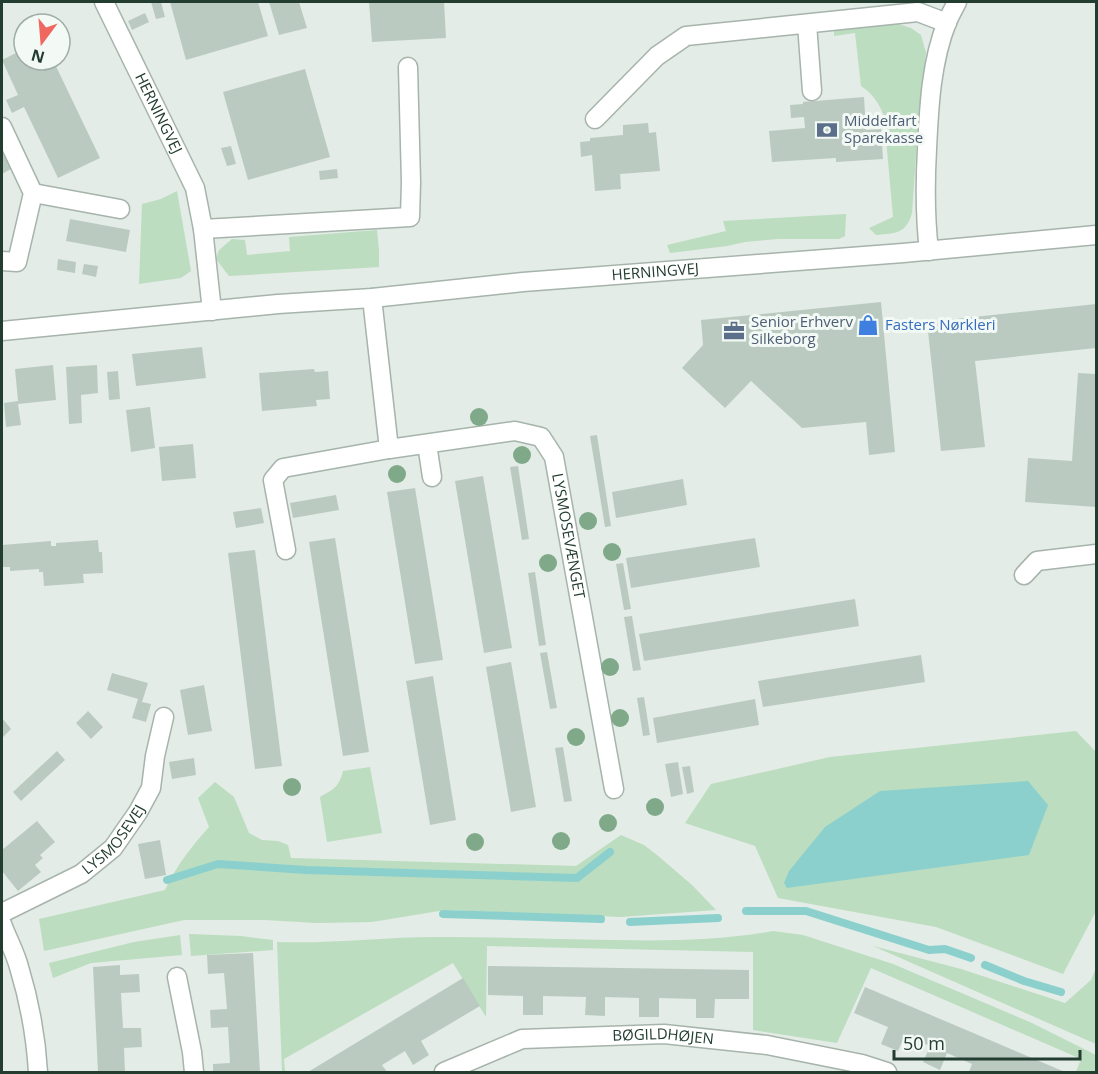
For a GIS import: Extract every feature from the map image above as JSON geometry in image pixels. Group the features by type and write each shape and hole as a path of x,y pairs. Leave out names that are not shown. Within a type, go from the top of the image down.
{"street":[{"name":"HERNINGVEJ","path":"104,2 195,188 203,229 212,311"},
{"path":"929,251 925,188 929,114 935,63 947,22 957,2"},
{"path":"595,119 657,56 686,36 918,12 947,22"},
{"path":"807,24 812,91"},
{"path":"203,229 411,217 408,67"},
{"path":"2,128 33,193 17,262 2,261"},
{"path":"33,193 120,209"},
{"name":"HERNINGVEJ","path":"2,331 523,282 929,251 1096,235"},
{"path":"372,298 389,449"},
{"name":"LYSMOSEVÆNGET","path":"286,550 273,480 283,468 389,449 515,431 541,437 554,457 614,789"},
{"path":"427,444 432,477"},
{"path":"1024,575 1037,561 1096,554"},
{"name":"LYSMOSEVEJ","path":"2,913 81,874 112,848 138,812 151,788 155,756 164,717"},
{"path":"3,933 19,965 37,1045 38,1072"},
{"path":"177,977 194,1072"},
{"name":"BØGILDHØJEN","path":"444,1072 522,1039 664,1034 767,1045 862,1064 887,1072"}],"green space":[{"path":"895,23 911,28 921,35 926,53 912,213 903,229 889,234 876,235 869,228 893,217 884,116 875,99 861,86 855,33 834,36 834,30"},
{"path":"177,191 191,271 181,278 139,284 142,204 161,199"},
{"path":"846,214 845,236 839,239 777,239 670,253 667,245 726,231 723,221"},
{"path":"377,230 379,267 229,276 216,259 219,250 232,239 245,240 247,255 290,251 289,237"},
{"path":"1076,731 1096,752 1096,911 1063,974 936,927 778,898 755,846 685,823 711,784 830,757"},
{"path":"370,767 382,833 327,842 320,797 335,787 343,771"},
{"path":"215,782 234,797 249,833 262,840 278,841 288,845 291,858 576,866 621,835 644,845 657,855 692,885 716,910 621,917 445,910 372,922 184,920 44,951 39,919 165,890 174,872 209,827 198,798"},
{"path":"773,931 803,935 893,964 1032,1023 1096,1055 1096,1072 1076,1072 1081,1059 871,968 837,1043 753,1030 753,952 487,946 486,1017 453,963 284,1059 285,1072 282,1072 277,942 437,937 672,940 712,939"},
{"path":"189,934 273,940 273,950 191,956"},
{"path":"180,935 182,955 91,963 53,978 49,963 134,942"},
{"path":"873,946 961,969 1065,1003 1091,980 1096,968 1096,1044"}],"water":[{"path":"1028,781 1048,805 1029,855 787,888 784,883 789,871 825,827 880,791"}],"building":[{"path":"151,2 161,2 165,17 156,19"},
{"path":"170,2 258,2 268,36 186,60"},
{"path":"269,2 299,2 307,28 279,35"},
{"path":"369,2 444,2 446,38 372,42"},
{"path":"145,13 149,22 132,30 128,21"},
{"path":"12,55 12,72 59,72 100,158 58,178 24,107 12,113 6,100 18,95 2,60"},
{"path":"305,69 330,157 248,180 223,92"},
{"name":"Middelfart Sparekasse","path":"864,97 866,130 881,129 883,159 836,162 836,158 772,162 769,131 805,128 804,117 791,118 790,105"},
{"path":"648,123 649,133 656,132 660,171 620,174 621,189 595,191 592,155 581,157 580,142 590,141 590,138 623,135 623,125"},
{"path":"231,146 236,164 227,166 221,148"},
{"path":"2,150 11,169 2,174"},
{"path":"337,169 338,178 320,180 319,171"},
{"path":"70,219 130,230 126,252 66,241"},
{"path":"58,259 76,262 75,273 57,270"},
{"path":"84,264 98,266 96,277 82,274"},
{"path":"881,302 895,452 869,455 866,422 802,428 751,381 725,408 682,368 703,345 701,320"},
{"path":"1096,304 1096,348 975,361 985,447 941,451 927,322"},
{"path":"202,347 206,378 136,386 132,354"},
{"path":"53,365 56,400 18,404 21,425 6,427 4,403 18,401 15,369"},
{"path":"97,365 98,393 81,395 82,423 69,424 66,367"},
{"path":"314,369 315,372 328,371 330,399 316,400 317,406 262,411 259,373"},
{"path":"118,371 120,399 109,400 107,372"},
{"path":"1078,373 1096,374 1096,507 1025,502 1028,458 1072,461"},
{"path":"150,407 155,448 131,452 126,410"},
{"path":"597,435 611,526 605,527 590,436"},
{"path":"193,444 196,478 162,481 159,447"},
{"path":"518,466 529,539 522,540 510,467"},
{"path":"483,476 512,648 484,653 455,481"},
{"path":"683,479 687,505 616,518 612,492"},
{"path":"415,488 443,660 415,664 387,492"},
{"path":"336,495 339,510 293,518 290,503"},
{"path":"261,508 264,523 236,528 233,512"},
{"path":"335,538 369,752 343,756 309,542"},
{"path":"755,538 760,567 631,588 626,558"},
{"path":"98,540 99,552 102,552 103,573 83,574 84,583 44,586 43,572 39,572 39,569 10,571 10,567 2,567 2,545 51,541 51,546 56,546 56,543"},
{"path":"255,550 282,766 255,769 228,553"},
{"path":"623,563 631,609 624,610 616,564"},
{"path":"535,572 546,645 539,646 528,573"},
{"path":"855,599 859,626 644,661 639,634"},
{"path":"632,616 641,670 633,671 624,617"},
{"path":"547,652 557,708 550,709 540,653"},
{"path":"921,655 925,682 763,707 758,681"},
{"path":"511,662 536,807 511,812 486,667"},
{"path":"112,673 148,683 142,702 151,704 146,722 132,718 138,699 107,690"},
{"path":"433,676 456,820 430,825 406,681"},
{"path":"204,685 212,731 188,735 180,690"},
{"path":"644,697 650,735 643,736 637,698"},
{"path":"755,699 759,725 657,743 653,718"},
{"path":"88,711 103,727 91,739 76,723"},
{"path":"2,718 11,729 2,738"},
{"path":"563,747 572,801 564,802 555,748"},
{"path":"57,751 65,760 21,801 13,792"},
{"path":"194,758 196,775 172,779 169,762"},
{"path":"678,762 683,794 671,797 665,764"},
{"path":"690,766 694,792 687,794 682,767"},
{"path":"37,821 55,842 40,855 43,858 35,865 41,872 18,891 2,871 2,850"},
{"path":"160,840 166,875 145,879 138,844"},
{"path":"253,953 260,1072 213,1072 213,1064 230,1063 228,1027 211,1028 210,1010 227,1009 224,973 208,974 207,955"},
{"path":"120,965 120,975 139,974 140,992 121,993 123,1028 141,1028 142,1047 124,1048 125,1072 98,1072 93,967"},
{"path":"488,966 749,970 749,999 715,999 714,1018 696,1018 696,999 659,998 659,1017 639,1017 639,998 605,997 605,1016 585,1015 586,997 543,996 543,1015 523,1015 523,996 488,995"},
{"path":"463,978 480,1006 421,1041 429,1055 413,1065 405,1051 382,1065 387,1072 308,1072"},
{"path":"865,987 1065,1072 969,1072 972,1064 947,1053 940,1070 923,1062 930,1046 905,1035 898,1051 881,1044 888,1027 854,1013"}],"waterway":[{"path":"167,880 218,864 306,870 577,878 610,852"},
{"path":"746,911 806,911 929,950 945,949 971,958"},
{"path":"443,914 601,919"},
{"path":"630,922 718,918"},
{"path":"985,965 1024,981 1061,992"}],"place":[{"name":"Middelfart Sparekasse","path":"827,130"},
{"name":"Fasters Nørkleri","path":"868,325"},
{"name":"Senior Erhverv Silkeborg","path":"734,331"}]}
